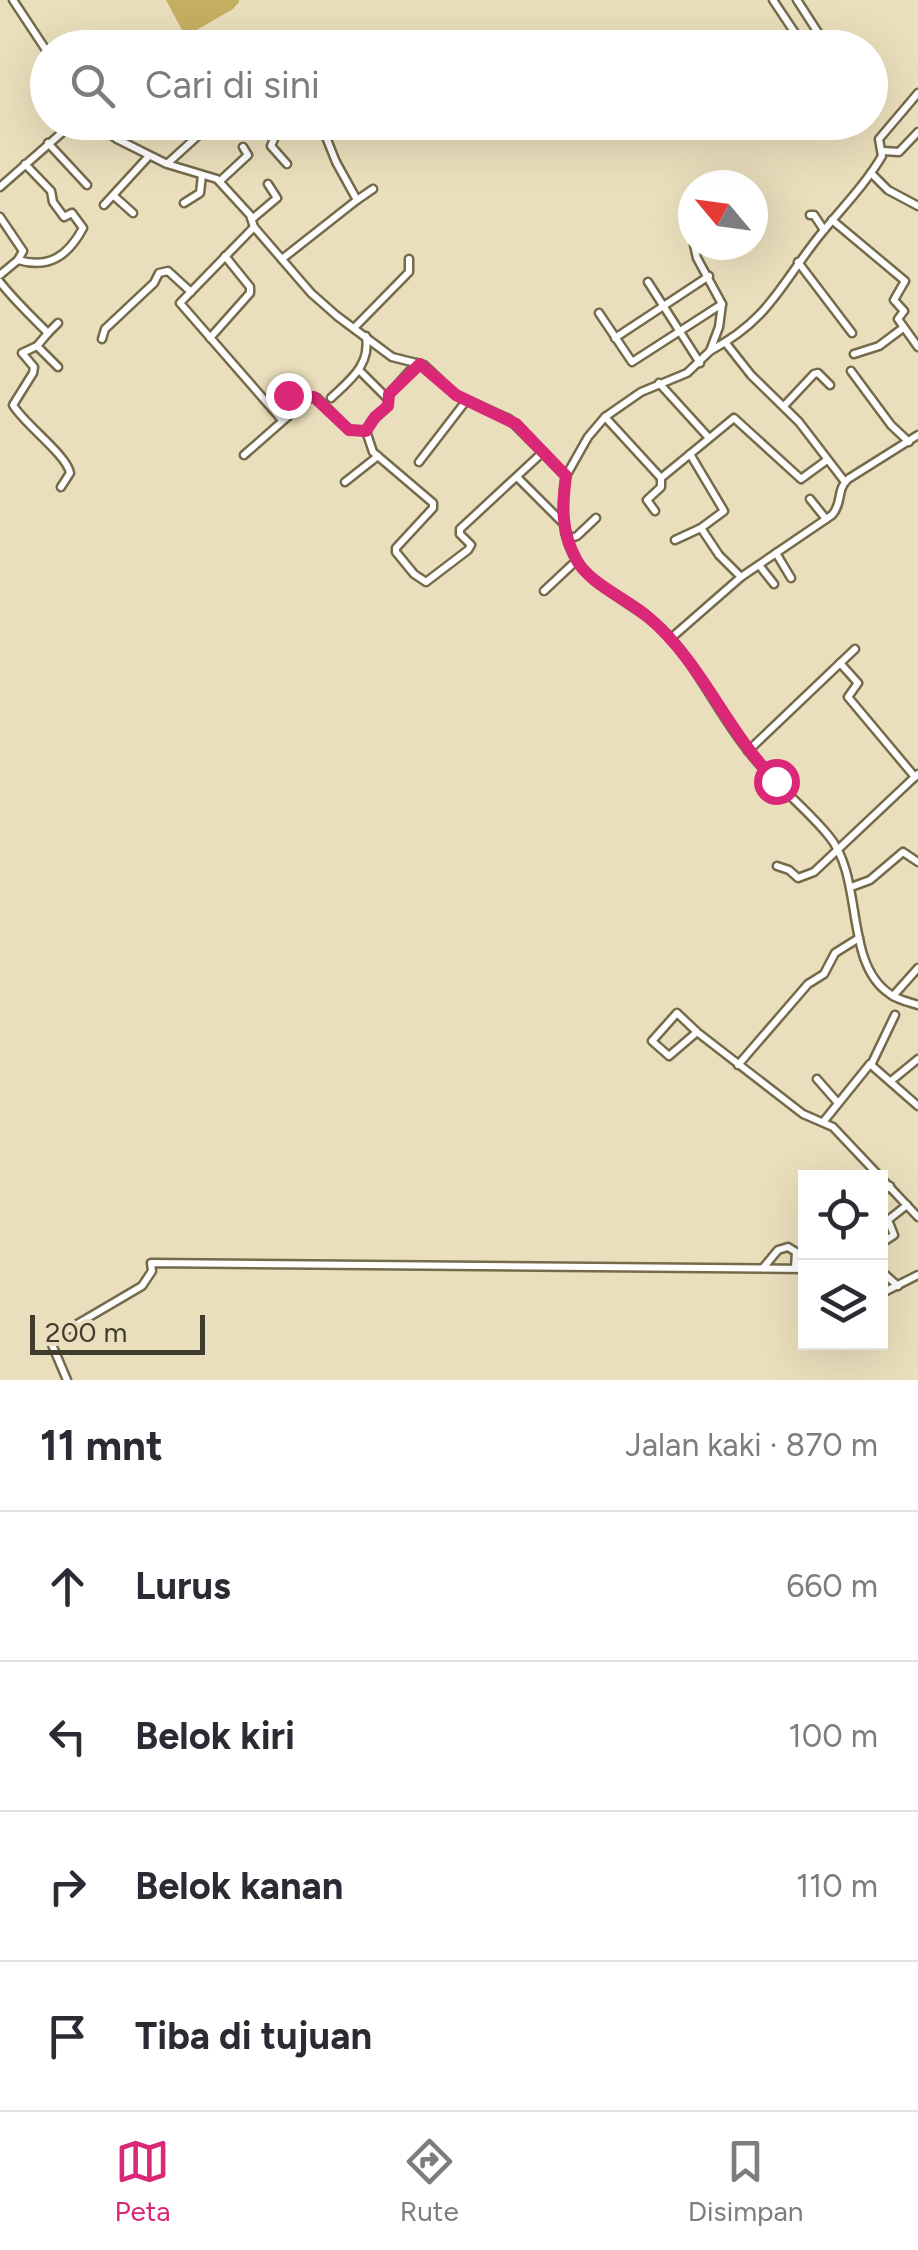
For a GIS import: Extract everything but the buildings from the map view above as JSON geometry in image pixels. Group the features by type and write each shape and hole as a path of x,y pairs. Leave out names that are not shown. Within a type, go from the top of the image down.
{"street":[{"path":"13,0 33,30"},
{"path":"773,0 792,30"},
{"path":"797,0 816,30"},
{"path":"888,128 918,93"},
{"path":"882,151 899,152 918,132"},
{"path":"0,187 51,140"},
{"path":"119,140 166,164 220,181 322,304 392,357 429,368 466,401 510,419 566,476"},
{"path":"166,164 193,140"},
{"path":"273,140 270,146 287,164"},
{"path":"327,140 357,200"},
{"path":"562,522 566,476 588,437 606,417 658,382 680,377 762,316 798,262 871,174 882,151 878,140"},
{"path":"48,142 87,184"},
{"path":"220,181 246,157 248,153 243,147"},
{"path":"104,206 149,156"},
{"path":"18,260 36,265 53,262 82,228 72,213 64,217 58,212 51,191 26,164"},
{"path":"184,204 200,193 202,174"},
{"path":"871,174 888,190 918,206"},
{"path":"268,184 277,198 180,304 282,420"},
{"path":"282,259 374,189"},
{"path":"114,196 134,214"},
{"path":"810,215 824,230"},
{"path":"0,217 22,248 18,260 0,278 36,324 48,332"},
{"path":"832,220 903,278 905,285 893,298 904,311 898,318 918,346"},
{"path":"210,338 250,293 250,286 225,256"},
{"path":"355,328 409,272 409,260"},
{"path":"697,260 722,304 710,351"},
{"path":"798,262 852,333"},
{"path":"102,339 106,329 159,273 168,271 191,292"},
{"path":"615,338 708,276"},
{"path":"648,282 700,363"},
{"path":"599,313 633,362 722,304"},
{"path":"58,323 37,346 22,353 34,368 14,401 14,408 34,426 48,447 66,459 70,473 61,486"},
{"path":"854,354 879,346 904,328"},
{"path":"331,398 360,371 368,347 366,335"},
{"path":"725,342 750,376 784,406 845,482"},
{"path":"37,346 58,366"},
{"path":"417,363 366,431 368,446 433,503 433,508 396,548 414,574 426,582 468,550 471,545 460,529 543,452"},
{"path":"360,371 388,398"},
{"path":"851,371 909,442"},
{"path":"784,406 814,374 818,373 830,385"},
{"path":"658,382 709,438"},
{"path":"279,386 298,405"},
{"path":"244,455 307,398 314,397 349,430 366,431"},
{"path":"418,462 466,401"},
{"path":"606,417 660,478 660,488 647,500 655,511"},
{"path":"660,478 734,418 800,479 827,460"},
{"path":"670,639 741,577 826,519 840,503 839,492 845,482 918,435"},
{"path":"675,540 724,511 690,454"},
{"path":"345,482 378,456"},
{"path":"517,478 562,522 576,561 590,576 648,616 670,639 748,751 838,848 852,887 859,938 870,971 893,996 918,1006"},
{"path":"810,499 826,519"},
{"path":"568,538 576,536 596,518"},
{"path":"701,528 719,555 741,577"},
{"path":"776,553 791,578"},
{"path":"544,591 576,561"},
{"path":"759,565 774,584"},
{"path":"748,751 855,649"},
{"path":"777,866 798,878 814,872 917,776 848,697 858,683 840,663"},
{"path":"852,887 870,880 904,852 918,862"},
{"path":"738,1065 808,984 824,974 835,953 859,938"},
{"path":"893,996 918,968"},
{"path":"697,1032 669,1056 652,1041 677,1013 803,1114 824,1121 918,1217"},
{"path":"824,1121 872,1063 895,1015"},
{"path":"890,1081 918,1059"},
{"path":"872,1063 918,1106"},
{"path":"817,1079 838,1103"},
{"path":"888,1220 907,1205"},
{"path":"763,1268 778,1250 788,1247 796,1252 795,1268"},
{"path":"67,1380 50,1340 142,1286 152,1271 151,1263 798,1268"},
{"path":"888,1290 918,1275"},
{"path":"888,1280 899,1286"}],"shaded area":[{"path":"166,0 239,0 233,9 197,30 182,30"}],"route":[{"path":"288,395 298,405 314,397 349,430 358,433 366,431 388,406 389,394 417,363 429,368 456,395 510,419 566,476 562,522 576,561 590,576 664,631 748,751 776,781"}]}
